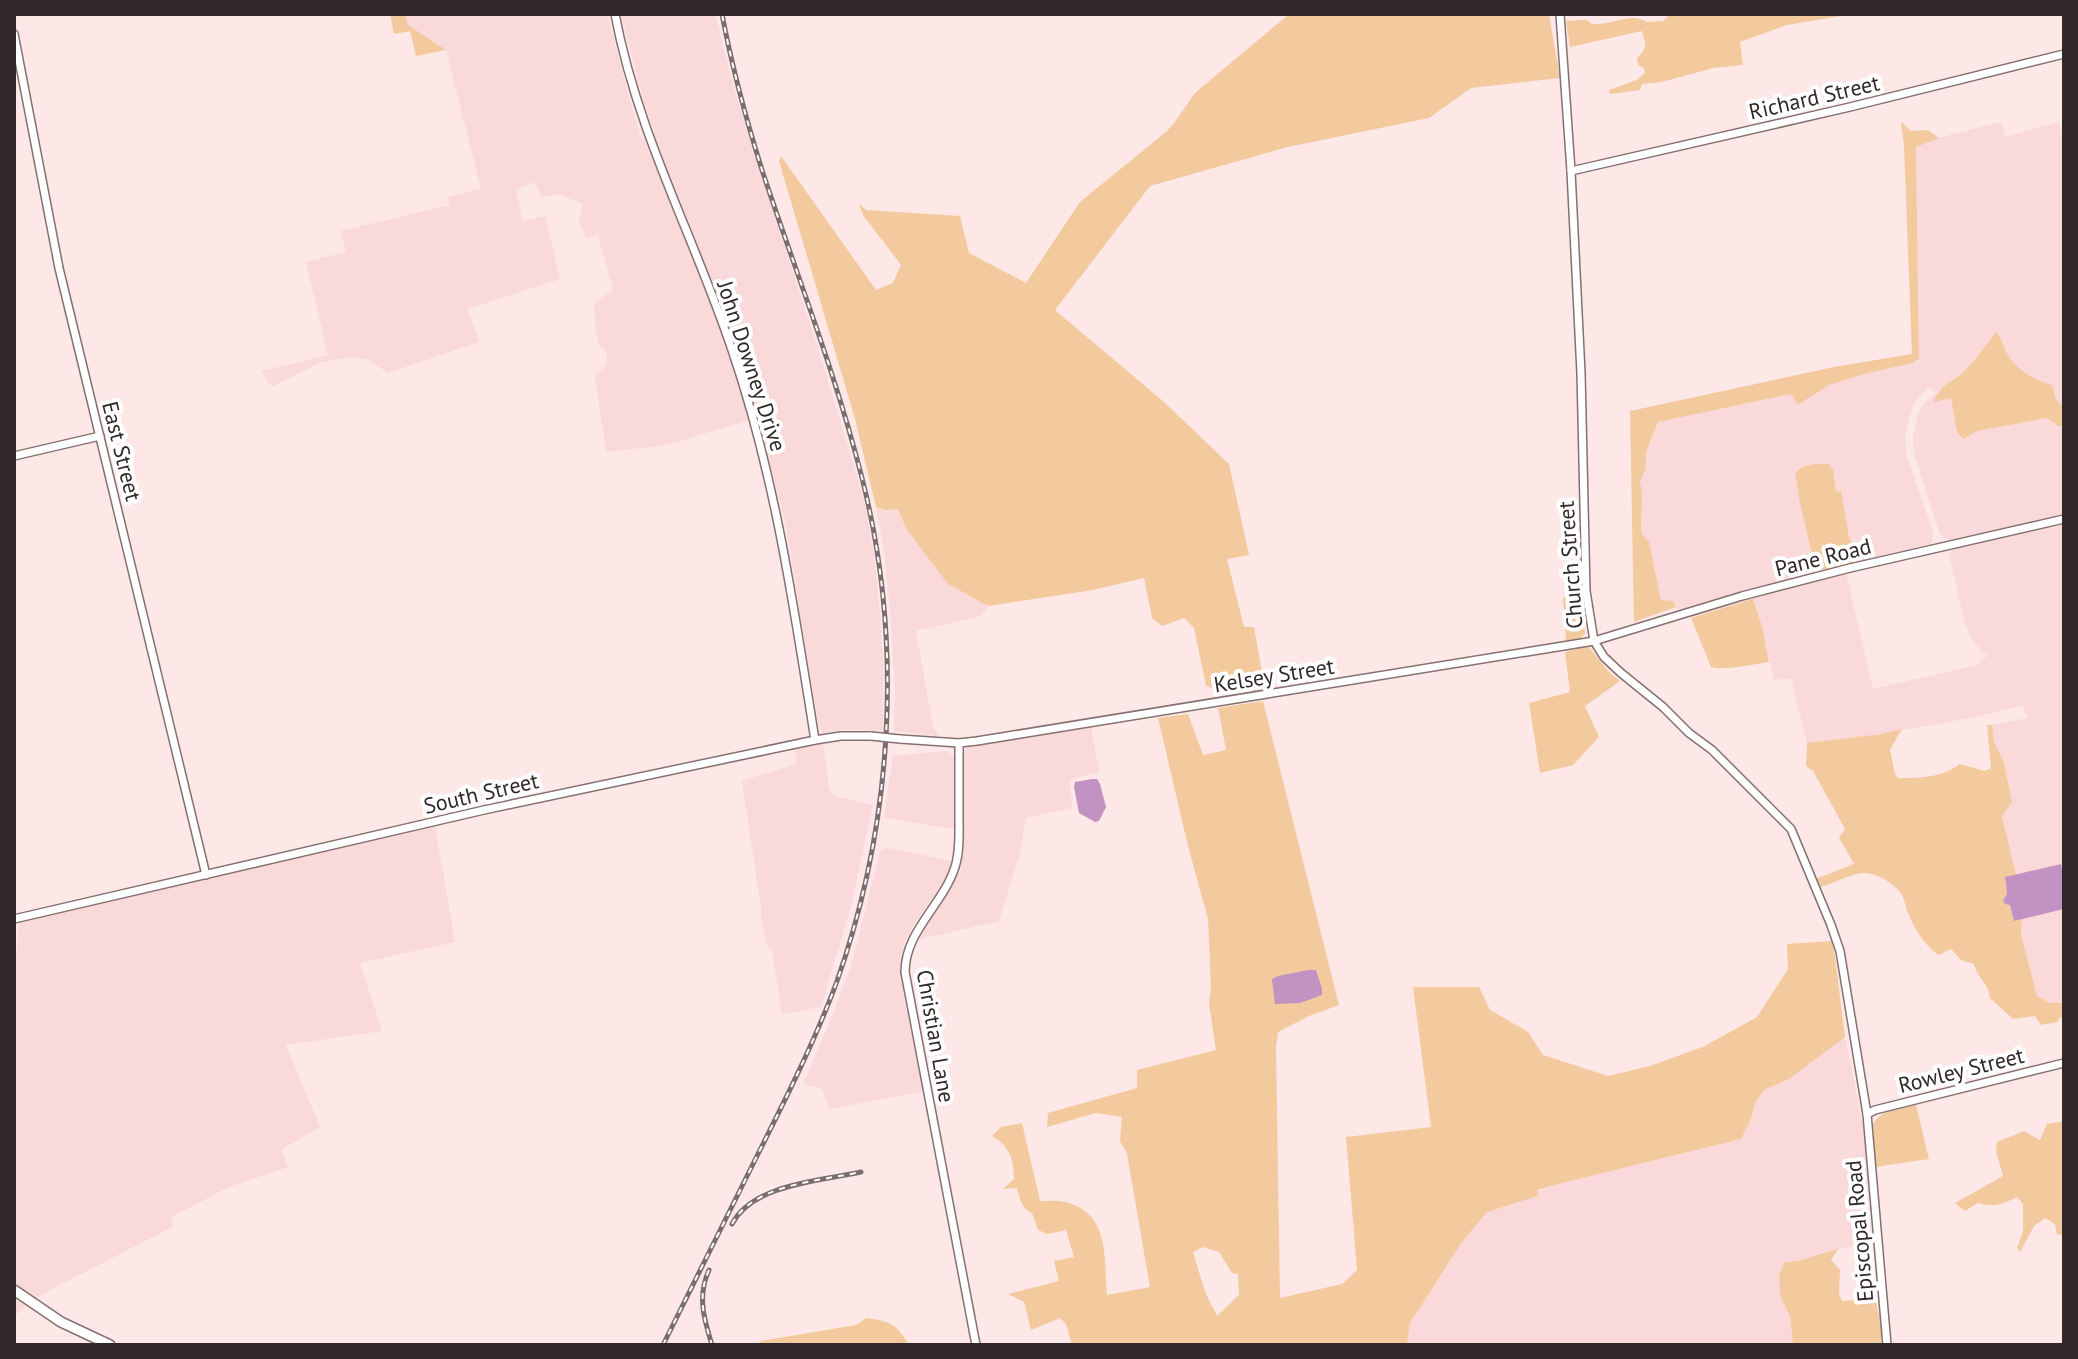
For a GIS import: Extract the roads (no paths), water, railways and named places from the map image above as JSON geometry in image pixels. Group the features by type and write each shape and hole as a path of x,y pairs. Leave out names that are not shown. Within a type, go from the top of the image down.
{"highway":[{"path":"14,1290 78,1332 110,1345"}],"street":[{"name":"John Downey Drive","path":"615,14 644,126 728,338 762,448 778,516 815,740"},
{"name":"Church Street","path":"1560,16 1581,373 1586,591 1594,641 1604,657 1712,750 1791,829 1840,951 1867,1114"},
{"name":"East Street","path":"14,34 59,268 206,875"},
{"name":"Richard Street","path":"1571,171 2064,54"},
{"path":"14,456 100,436"},
{"name":"Pane Road","path":"1594,641 1742,596 2064,519"},
{"name":"Kelsey Street","path":"959,743 1594,641"},
{"name":"South Street","path":"14,919 491,809 815,740 871,736 959,743"},
{"name":"Christian Lane","path":"959,743 956,866 909,945 905,972 976,1345"},
{"name":"Rowley Street","path":"1867,1114 2064,1063"},
{"name":"Episcopal Road","path":"1867,1114 1887,1345"}],"railway":[{"path":"663,1345 788,1093 836,984 870,861 886,733 884,604 862,478 828,362 756,151 722,14"},
{"path":"732,1224 755,1200 771,1192 861,1172"},
{"path":"709,1270 703,1298 704,1317 712,1345"}]}
